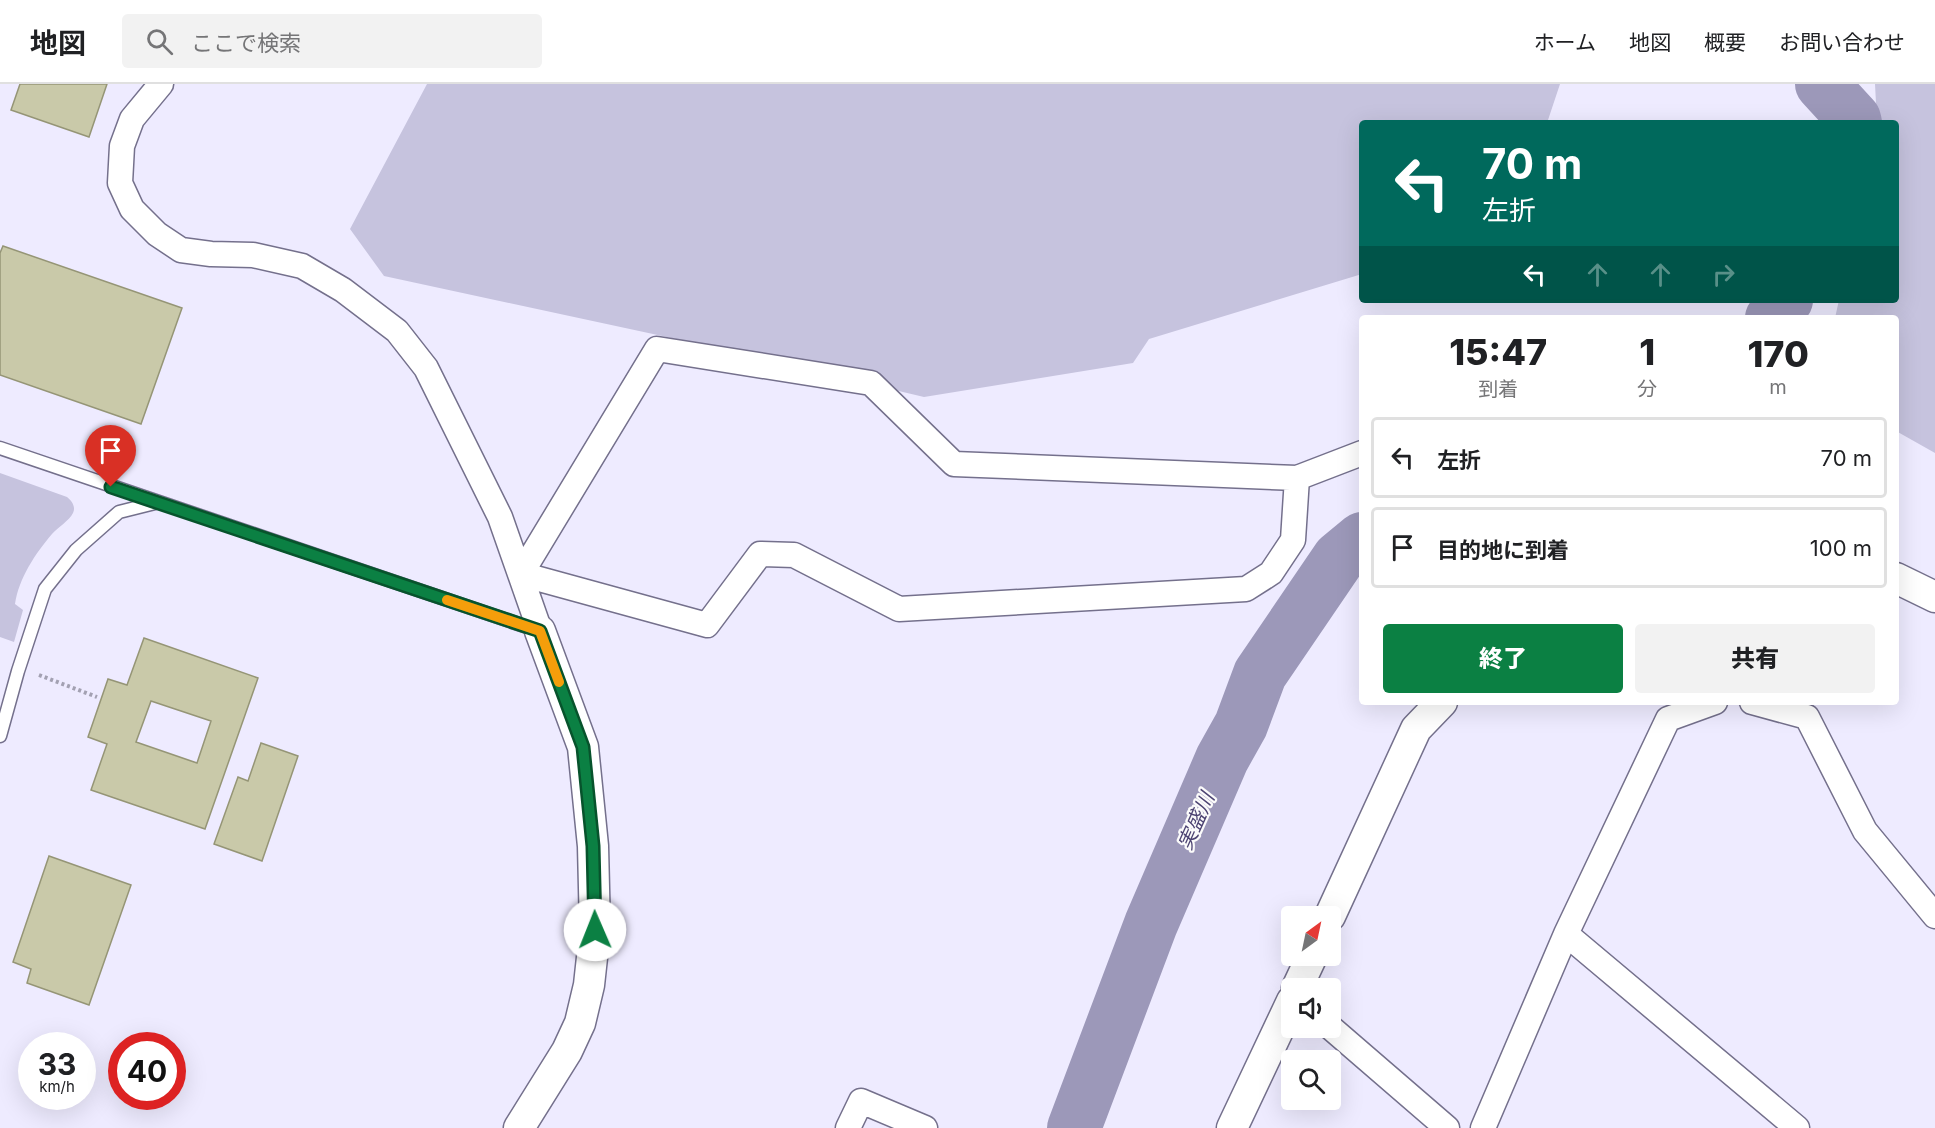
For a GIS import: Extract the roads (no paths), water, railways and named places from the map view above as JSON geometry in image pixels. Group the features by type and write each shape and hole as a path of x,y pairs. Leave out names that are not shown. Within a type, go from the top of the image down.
{"street":[{"path":"161,84 132,119 122,146 120,183 132,209 157,234 181,249 211,254 253,255 302,266 343,290 397,331 426,368 500,517 583,747 593,846 595,930 589,985 580,1023 567,1051 519,1128"},
{"path":"521,574 657,349 871,383 954,464 1298,478 1359,454"},
{"path":"521,574 707,626 760,554 794,555 899,609 1246,589 1271,573 1293,540 1298,478"},
{"path":"1899,579 1935,597"},
{"path":"1335,906 1416,729 1439,705"},
{"path":"1484,1128 1566,934 1668,719 1707,705"},
{"path":"1763,705 1808,717 1865,831 1935,916"},
{"path":"1566,934 1797,1128"},
{"path":"1232,1128 1281,1024"},
{"path":"1341,1036 1447,1128"},
{"path":"848,1128 861,1101 925,1128"}],"lane":[{"path":"0,448 540,631"},
{"path":"0,736 18,671 45,589 76,550 119,512 156,502"}],"waterway":[{"name":"実盛川","path":"1822,84 1854,120"},
{"name":"実盛川","path":"1774,315 1784,303"},
{"name":"実盛川","path":"1074,1128 1151,924 1222,759 1241,725 1260,674 1339,558 1359,541"}]}
